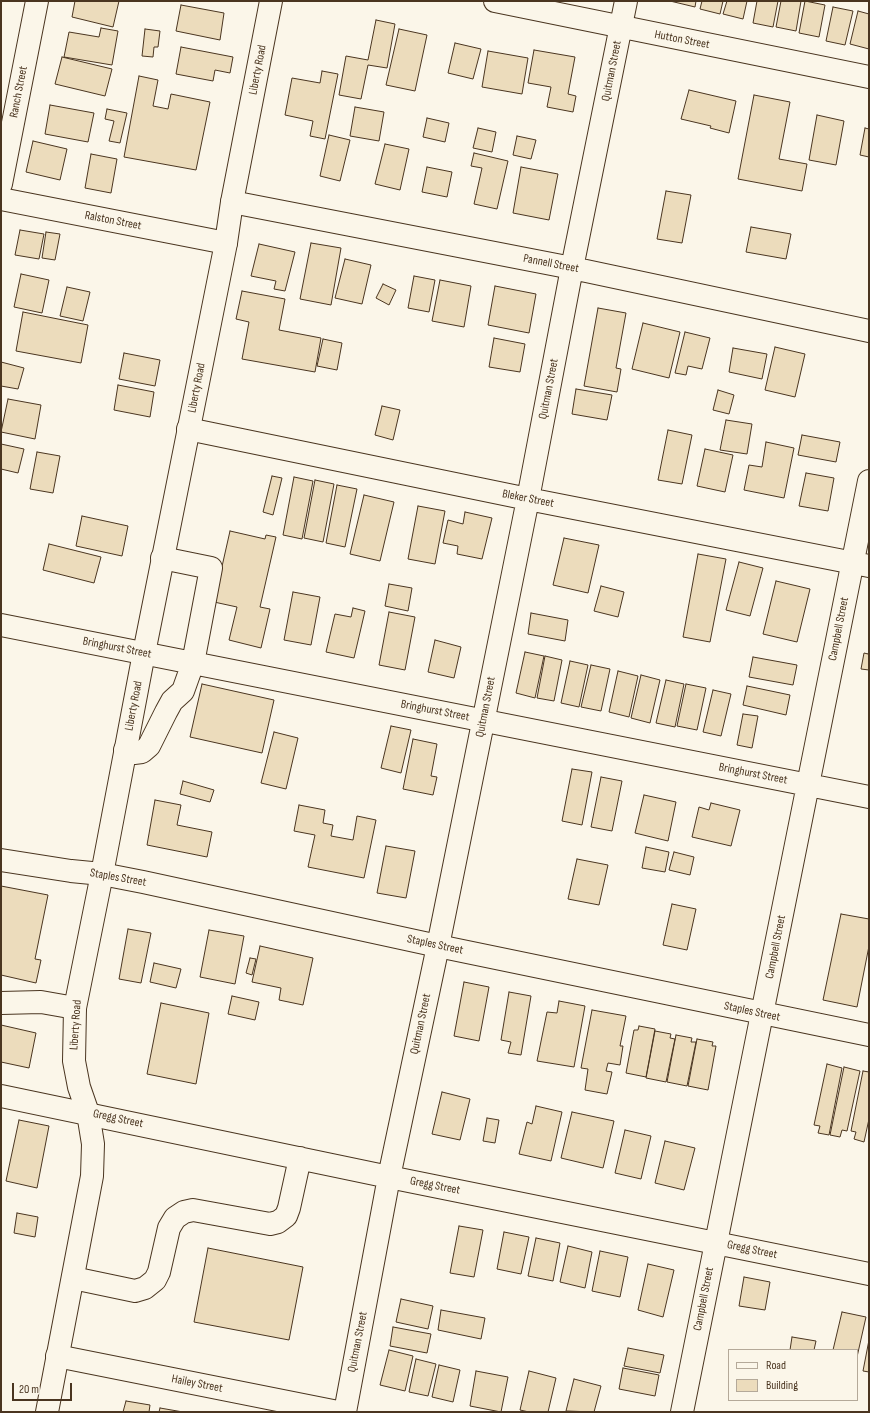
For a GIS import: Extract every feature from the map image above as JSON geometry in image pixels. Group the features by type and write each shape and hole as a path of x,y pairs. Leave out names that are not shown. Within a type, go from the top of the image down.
{"street":[{"name":"Ranch Street","path":"1,184 37,1"},
{"name":"Liberty Road","path":"46,1412 92,1176 93,1144 88,1113 79,1087 74,1061 75,1008 162,558 226,243 232,202 271,1"},
{"name":"Hutton Street","path":"495,1 621,28 869,77"},
{"name":"Quitman Street","path":"345,1412 389,1177 438,946 626,1"},
{"name":"Ralston Street","path":"1,199 226,243"},
{"name":"Pannell Street","path":"232,202 572,268 869,331"},
{"name":"Bleker Street","path":"188,429 528,499 861,565"},
{"name":"Campbell Street","path":"682,1412 808,784 861,565 869,481"},
{"path":"125,750 134,753 142,752 149,746 172,701 183,691 193,663 211,568 162,558"},
{"name":"Bringhurst Street","path":"1,624 869,797"},
{"name":"Staples Street","path":"1,860 71,871 102,874 438,946 869,1035"},
{"path":"1,1003 41,1002 75,1008"},
{"name":"Gregg Street","path":"1,1096 389,1177 869,1274"},
{"path":"72,1278 135,1290 145,1288 155,1280 159,1272 169,1228 175,1218 184,1212 193,1210 270,1224 278,1222 286,1216 289,1208 300,1158"},
{"name":"Hailey Street","path":"57,1356 338,1412"}],"building":[{"path":"75,1 119,1 113,27 72,17"},
{"path":"670,1 696,1 695,7"},
{"path":"702,1 723,1 720,14 700,9"},
{"path":"727,1 747,1 743,19 723,14"},
{"path":"757,1 778,1 773,27 753,23"},
{"path":"781,1 801,1 796,31 776,27"},
{"path":"805,1 825,5 819,37 799,33"},
{"path":"181,5 224,13 220,40 176,31"},
{"path":"833,7 853,11 845,45 826,41"},
{"path":"858,11 869,14 869,49 850,44"},
{"path":"376,20 395,24 387,68 368,65 361,99 339,95 346,56 368,60"},
{"path":"101,28 118,31 112,65 64,57 69,32 99,37"},
{"path":"145,29 160,31 158,47 154,47 153,57 142,56"},
{"path":"399,29 427,35 415,91 386,85"},
{"path":"455,43 481,49 473,79 448,73"},
{"path":"181,47 233,57 230,73 215,70 213,81 176,74"},
{"path":"534,50 575,57 568,94 576,96 573,112 547,107 551,87 528,83"},
{"path":"488,51 528,58 522,94 482,87"},
{"path":"62,57 112,69 105,96 55,84"},
{"path":"322,71 338,74 325,139 310,136 313,121 285,115 292,78 320,83"},
{"path":"139,76 158,80 153,106 168,109 171,94 210,102 196,170 124,157"},
{"path":"689,90 736,101 729,133 710,128 711,126 681,119"},
{"path":"754,95 790,102 779,159 807,164 802,191 738,179"},
{"path":"50,105 94,113 88,142 45,134"},
{"path":"355,107 384,112 379,141 350,136"},
{"path":"107,109 127,113 120,143 109,141 114,121 105,119"},
{"path":"817,115 844,121 836,165 809,160"},
{"path":"427,118 449,123 445,142 423,137"},
{"path":"478,128 496,132 492,152 473,148"},
{"path":"865,128 869,129 869,157 860,155"},
{"path":"329,135 350,140 340,181 320,176"},
{"path":"517,136 536,140 531,159 513,155"},
{"path":"33,141 67,149 60,180 26,172"},
{"path":"385,144 409,149 400,190 375,184"},
{"path":"474,153 508,161 497,209 474,204 482,168 471,166"},
{"path":"91,154 117,159 111,193 85,188"},
{"path":"427,167 452,172 447,197 422,192"},
{"path":"521,167 558,174 549,220 513,213"},
{"path":"666,191 691,195 682,243 657,239"},
{"path":"751,227 791,234 786,259 746,252"},
{"path":"20,230 44,234 39,259 15,255"},
{"path":"46,232 60,234 55,260 42,258"},
{"path":"311,243 341,248 331,305 300,299"},
{"path":"259,244 295,252 285,291 274,289 276,281 251,276"},
{"path":"345,259 371,265 362,304 335,298"},
{"path":"21,274 49,280 42,313 14,307"},
{"path":"414,276 435,280 429,312 408,308"},
{"path":"440,280 471,286 464,327 432,321"},
{"path":"383,284 396,290 389,305 376,298"},
{"path":"495,286 536,294 529,333 488,325"},
{"path":"67,287 90,292 83,321 60,316"},
{"path":"242,291 285,299 279,330 321,338 315,372 242,359 249,322 236,319"},
{"path":"598,308 626,313 616,368 621,369 617,392 584,386"},
{"path":"23,312 88,325 81,363 16,351"},
{"path":"643,323 680,332 669,378 632,369"},
{"path":"685,332 710,338 702,369 688,366 686,375 675,373"},
{"path":"494,338 525,344 520,372 489,367"},
{"path":"323,339 342,343 337,370 317,366"},
{"path":"775,347 805,354 795,397 765,390"},
{"path":"733,348 767,354 762,379 729,372"},
{"path":"124,353 160,360 155,386 119,379"},
{"path":"1,362 24,368 18,389 1,386"},
{"path":"118,385 154,392 150,417 114,410"},
{"path":"576,389 612,395 607,420 572,414"},
{"path":"718,390 734,395 729,414 713,410"},
{"path":"8,399 41,405 35,439 1,432"},
{"path":"382,406 400,410 393,440 375,435"},
{"path":"726,420 752,424 747,454 720,450"},
{"path":"668,430 692,435 682,484 658,480"},
{"path":"802,435 840,442 836,462 798,455"},
{"path":"766,442 794,448 784,498 744,490 749,465 762,467"},
{"path":"1,444 24,449 18,473 1,469"},
{"path":"705,449 733,455 725,492 697,486"},
{"path":"37,452 60,456 53,493 30,489"},
{"path":"806,473 834,478 828,511 799,506"},
{"path":"272,476 282,478 273,515 263,512"},
{"path":"294,477 313,481 302,539 283,535"},
{"path":"315,480 334,484 323,542 304,538"},
{"path":"337,485 357,489 345,547 326,543"},
{"path":"364,495 394,502 380,561 350,554"},
{"path":"418,506 445,511 435,564 408,559"},
{"path":"465,512 492,518 482,559 457,554 458,546 443,543 448,520 463,524"},
{"path":"82,516 128,526 122,556 76,546"},
{"path":"230,531 265,539 266,535 276,537 260,607 270,609 261,648 229,640 237,607 214,602"},
{"path":"564,538 599,545 588,593 553,585"},
{"path":"49,544 101,557 94,583 43,570"},
{"path":"698,554 726,559 710,642 683,637"},
{"path":"739,562 763,568 750,616 726,610"},
{"path":"776,581 810,589 797,642 763,634"},
{"path":"389,584 412,588 408,611 385,606"},
{"path":"601,586 624,592 618,617 594,611"},
{"path":"293,592 320,597 311,645 284,640"},
{"path":"353,608 365,611 354,658 326,652 335,614 351,617"},
{"path":"389,612 415,617 405,670 379,665"},
{"path":"531,613 568,620 565,641 528,634"},
{"path":"435,640 461,647 454,678 428,672"},
{"path":"869,651 869,670 861,669 864,653 868,654"},
{"path":"525,652 544,656 535,698 516,693"},
{"path":"545,656 562,660 554,701 537,698"},
{"path":"753,657 797,665 793,685 749,677"},
{"path":"570,661 588,665 579,707 561,703"},
{"path":"591,665 610,669 601,711 581,707"},
{"path":"618,671 638,676 629,717 609,712"},
{"path":"641,675 660,680 650,723 631,718"},
{"path":"666,680 684,684 675,727 656,723"},
{"path":"202,684 274,700 262,753 190,737"},
{"path":"686,684 706,688 697,730 677,726"},
{"path":"747,686 790,695 786,715 743,705"},
{"path":"713,690 731,694 721,736 703,732"},
{"path":"743,714 758,716 752,748 737,745"},
{"path":"391,726 411,730 401,773 381,768"},
{"path":"274,732 298,738 286,789 261,783"},
{"path":"413,739 437,744 431,776 437,777 433,795 403,789"},
{"path":"572,769 592,772 582,825 562,821"},
{"path":"601,777 622,781 612,831 591,827"},
{"path":"183,781 214,790 210,802 180,794"},
{"path":"644,795 676,802 668,841 635,833"},
{"path":"155,800 181,805 177,825 212,832 207,857 147,845"},
{"path":"711,803 740,810 731,846 692,837 699,807 709,810"},
{"path":"299,805 325,810 323,823 333,825 331,836 353,840 357,816 376,820 364,878 308,867 315,835 294,831"},
{"path":"386,846 415,851 406,898 377,893"},
{"path":"646,847 669,852 665,872 642,868"},
{"path":"674,852 694,857 690,875 669,870"},
{"path":"577,859 608,865 599,905 568,899"},
{"path":"1,886 48,895 35,959 41,960 36,983 1,975"},
{"path":"672,904 696,909 687,950 663,945"},
{"path":"841,914 869,919 869,946 857,1007 823,1000"},
{"path":"128,929 151,933 141,983 119,979"},
{"path":"209,930 244,936 235,984 200,977"},
{"path":"260,946 313,958 303,1005 279,1000 281,988 252,982"},
{"path":"250,958 256,959 252,975 246,973"},
{"path":"154,963 181,969 176,988 150,982"},
{"path":"464,982 489,987 479,1041 454,1036"},
{"path":"509,992 531,996 521,1055 508,1053 511,1042 501,1040"},
{"path":"232,996 259,1002 255,1020 228,1014"},
{"path":"559,1001 585,1006 574,1067 537,1061 547,1012 557,1013"},
{"path":"161,1003 209,1013 196,1084 147,1074"},
{"path":"592,1010 626,1016 620,1046 623,1046 620,1065 608,1063 606,1071 612,1072 607,1094 585,1090 588,1069 581,1068"},
{"path":"1,1025 36,1033 29,1068 1,1062"},
{"path":"639,1026 655,1029 646,1077 626,1073 634,1030 638,1030"},
{"path":"655,1031 671,1034 670,1038 675,1039 666,1082 646,1078"},
{"path":"676,1035 692,1038 691,1042 696,1042 687,1086 667,1082"},
{"path":"697,1039 713,1042 712,1046 716,1046 708,1090 688,1086"},
{"path":"827,1064 842,1068 829,1135 818,1133 820,1126 814,1125"},
{"path":"844,1067 860,1071 847,1131 842,1130 840,1137 830,1135"},
{"path":"863,1071 869,1072 869,1119 864,1142 854,1139 856,1132 851,1131"},
{"path":"442,1092 470,1099 460,1140 432,1134"},
{"path":"536,1106 562,1112 551,1161 519,1154 527,1122 532,1124"},
{"path":"572,1112 614,1121 603,1168 561,1158"},
{"path":"487,1118 499,1120 495,1143 483,1141"},
{"path":"19,1120 49,1126 37,1188 6,1181"},
{"path":"625,1130 651,1136 641,1179 615,1173"},
{"path":"665,1141 695,1148 684,1190 655,1183"},
{"path":"17,1213 38,1217 35,1237 14,1233"},
{"path":"459,1226 483,1230 474,1277 450,1273"},
{"path":"504,1232 529,1237 521,1274 497,1269"},
{"path":"536,1238 560,1243 553,1281 528,1276"},
{"path":"568,1246 592,1252 585,1288 560,1282"},
{"path":"208,1248 303,1267 289,1340 194,1322"},
{"path":"600,1251 628,1257 620,1297 592,1291"},
{"path":"648,1264 674,1270 663,1317 638,1310"},
{"path":"744,1277 770,1282 765,1310 739,1306"},
{"path":"401,1299 433,1306 428,1329 396,1322"},
{"path":"441,1310 485,1318 481,1339 438,1330"},
{"path":"842,1312 866,1317 858,1353 858,1349 833,1349"},
{"path":"393,1327 431,1334 427,1353 390,1346"},
{"path":"792,1337 816,1341 814,1349 790,1349"},
{"path":"869,1340 869,1372 863,1371"},
{"path":"628,1348 664,1355 660,1373 624,1366"},
{"path":"389,1350 413,1356 405,1391 380,1385"},
{"path":"416,1359 436,1364 428,1396 409,1392"},
{"path":"439,1365 460,1370 453,1402 432,1397"},
{"path":"623,1368 659,1375 655,1396 619,1389"},
{"path":"476,1371 508,1377 501,1412 470,1406"},
{"path":"529,1371 556,1378 548,1412 529,1412 520,1410"},
{"path":"574,1379 601,1386 594,1412 566,1411"},
{"path":"126,1401 150,1405 149,1412 123,1412"},
{"path":"160,1408 183,1412 159,1412"}]}
